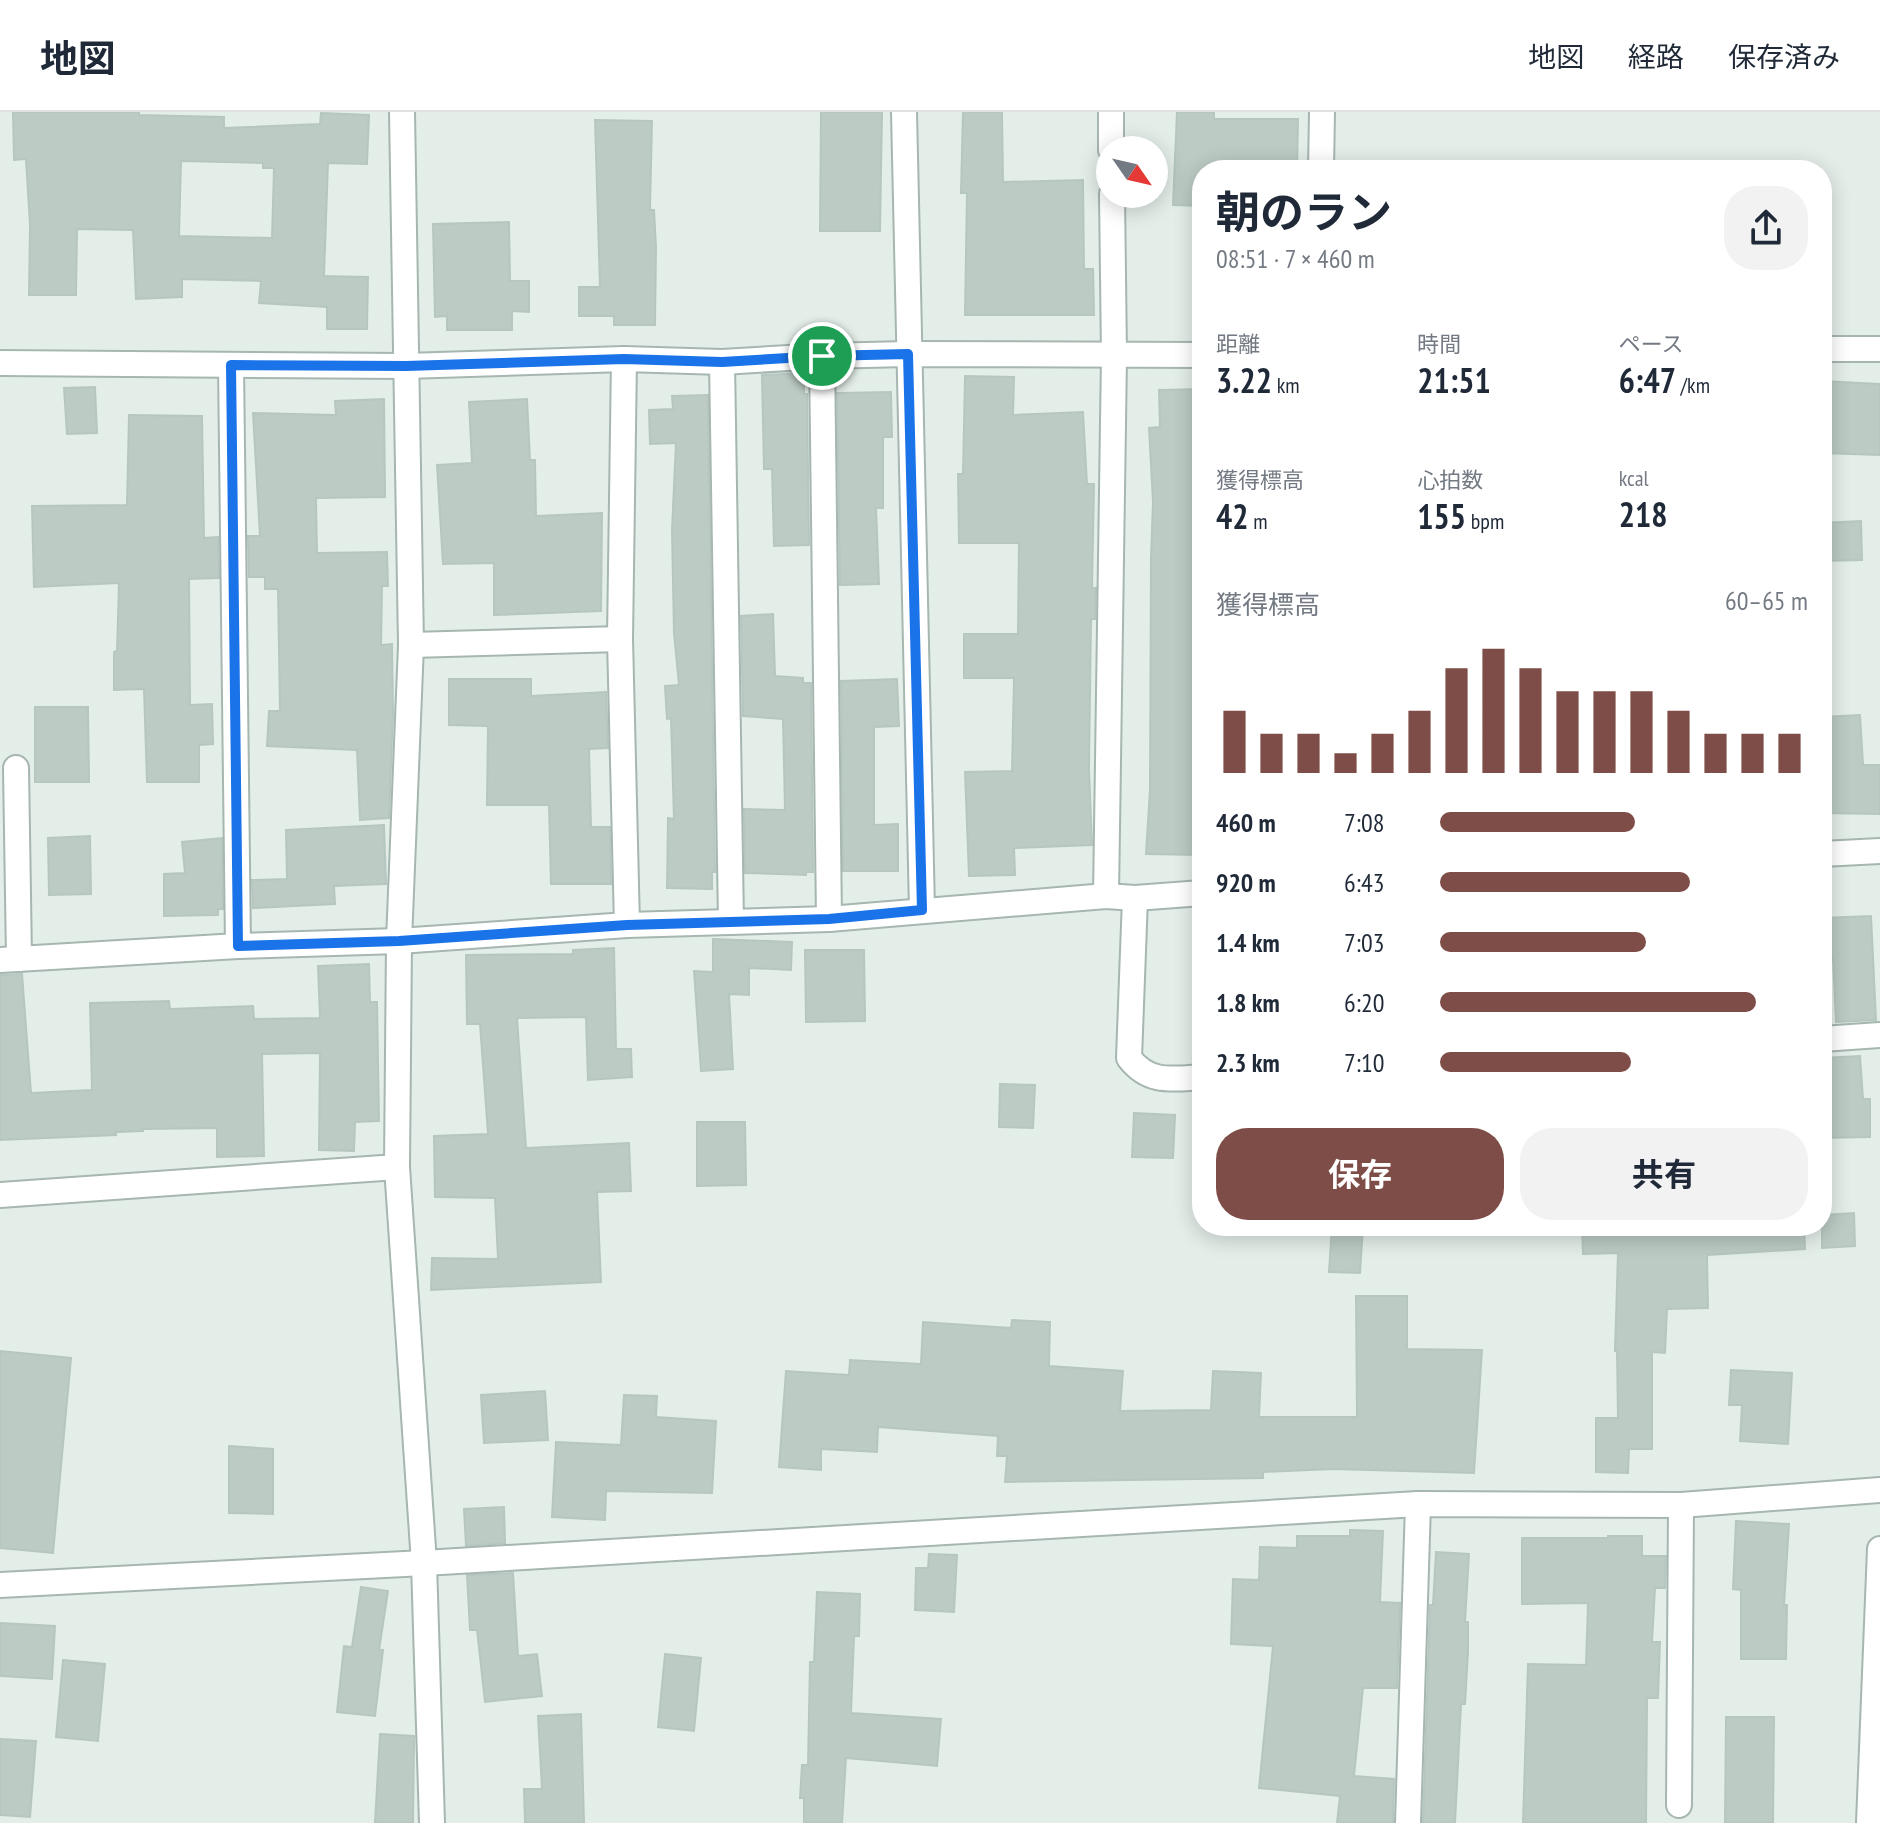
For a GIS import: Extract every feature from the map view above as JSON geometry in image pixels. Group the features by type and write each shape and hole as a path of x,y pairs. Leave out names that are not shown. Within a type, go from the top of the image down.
{"street":[{"path":"402,112 411,645 399,941 397,1167 424,1563 432,1823"},
{"path":"904,112 922,910"},
{"path":"1111,112 1111,136"},
{"path":"1321,160 1322,112"},
{"path":"1106,896 1114,356 1112,208"},
{"path":"1832,349 1880,349"},
{"path":"0,363 406,366 624,359 722,362 908,354 1192,355"},
{"path":"822,356 829,919"},
{"path":"624,359 620,639 627,925"},
{"path":"722,362 731,922"},
{"path":"231,365 238,946"},
{"path":"411,645 620,639"},
{"path":"16,768 10,960 238,946 399,941 627,925 829,919 1106,896 1135,898 1192,894"},
{"path":"1832,853 1880,851"},
{"path":"1135,898 1129,1058 1139,1072 1164,1079 1192,1078"},
{"path":"1832,1038 1880,1035"},
{"path":"0,1195 397,1167"},
{"path":"0,1585 1418,1504 1681,1505 1880,1490"},
{"path":"1408,1823 1418,1504"},
{"path":"1679,1805 1681,1505"},
{"path":"1869,1823 1880,1549"}],"building":[{"path":"13,112 139,112 139,115 224,117 224,128 320,124 321,113 369,115 367,164 328,163 324,276 368,277 367,329 327,329 327,307 259,303 261,281 182,279 182,297 136,299 133,230 77,229 76,295 29,295 30,225 26,159 14,160","holes":["181,161 263,163 263,168 274,168 272,238 179,236"]},
{"path":"821,112 882,112 880,231 820,231"},
{"path":"963,112 1002,112 1003,182 1083,180 1084,269 1093,269 1094,315 965,315 967,193 961,193"},
{"path":"1177,112 1214,112 1214,119 1298,119 1297,160 1192,160 1192,206 1173,205"},
{"path":"595,120 652,121 650,210 654,210 656,247 655,325 614,325 614,316 579,316 579,287 600,287"},
{"path":"509,222 510,281 529,281 529,312 512,311 512,330 447,330 447,316 435,317 433,224"},
{"path":"804,373 809,545 774,546 772,469 764,469 762,375"},
{"path":"965,376 1014,377 1013,415 1083,412 1087,484 1094,484 1092,588 1096,588 1095,619 1091,619 1089,769 1092,845 1014,848 1015,875 969,876 965,772 1012,771 1014,678 964,678 964,634 1018,634 1019,543 959,543 958,474 963,474"},
{"path":"1832,382 1880,384 1880,455 1832,453"},
{"path":"95,387 97,433 67,434 64,388"},
{"path":"1192,389 1192,855 1146,854 1150,790 1153,502 1149,428 1160,427 1159,390"},
{"path":"891,392 892,437 883,437 883,508 876,508 879,584 840,585 837,393"},
{"path":"708,395 715,872 712,872 712,889 667,888 668,818 674,819 671,718 667,719 665,686 679,685 674,633 672,530 676,443 650,444 649,410 673,409 672,396"},
{"path":"384,399 385,497 316,498 317,553 387,552 388,586 382,586 381,645 392,644 389,818 360,820 357,750 267,746 269,711 280,711 278,589 265,589 265,577 249,577 248,536 260,536 253,413 336,415 335,401"},
{"path":"527,399 530,460 535,460 536,516 602,513 601,611 494,615 494,563 443,564 437,465 472,463 469,402"},
{"path":"129,415 202,416 204,538 218,537 219,578 189,579 190,705 212,704 213,744 199,745 199,782 147,782 144,689 114,690 119,583 34,587 32,506 127,505"},
{"path":"1861,521 1862,560 1832,561 1832,522"},
{"path":"773,614 775,676 803,678 803,683 811,683 813,872 806,872 806,875 745,873 744,809 785,810 783,719 743,716 741,616"},
{"path":"449,679 531,679 531,696 606,692 608,748 589,749 591,827 610,827 611,884 551,884 549,805 487,805 488,726 449,725"},
{"path":"897,679 899,726 874,727 874,825 898,824 898,871 843,871 841,681"},
{"path":"35,707 88,707 89,782 35,782"},
{"path":"1860,715 1863,765 1880,765 1880,814 1832,813 1832,716"},
{"path":"384,825 386,884 334,886 335,904 253,908 252,880 287,879 286,830"},
{"path":"90,836 91,894 49,895 48,838"},
{"path":"222,838 223,909 218,909 218,915 164,916 164,874 185,873 182,842"},
{"path":"1871,916 1876,1020 1836,1022 1832,918"},
{"path":"713,939 792,942 791,970 749,968 749,995 729,994 733,1069 701,1071 694,971 713,972"},
{"path":"614,948 616,1049 631,1049 632,1077 588,1080 586,1017 517,1018 526,1148 629,1143 631,1191 597,1192 601,1282 431,1290 432,1258 498,1259 495,1198 435,1197 434,1136 488,1134 480,1024 467,1024 466,955 573,954 573,950"},
{"path":"805,950 864,950 865,1021 806,1022"},
{"path":"369,964 370,1002 377,1002 379,1121 355,1122 354,1151 319,1150 320,1053 262,1054 264,1156 217,1157 217,1128 143,1129 116,1132 116,1135 0,1140 0,975 22,974 31,1093 92,1090 90,1003 169,1001 170,1009 253,1006 254,1019 320,1018 318,966"},
{"path":"1860,1056 1863,1099 1870,1099 1870,1137 1832,1138 1832,1057"},
{"path":"1000,1084 1035,1085 1033,1128 999,1127"},
{"path":"1134,1113 1175,1115 1173,1158 1132,1157"},
{"path":"697,1122 745,1122 746,1185 697,1186"},
{"path":"1854,1213 1855,1246 1822,1248 1822,1236 1832,1236 1832,1214"},
{"path":"1331,1236 1362,1236 1360,1273 1329,1272"},
{"path":"1582,1236 1804,1236 1805,1249 1707,1255 1708,1308 1667,1309 1665,1353 1652,1352 1652,1449 1629,1449 1628,1473 1596,1472 1596,1418 1618,1418 1615,1351 1618,1253 1583,1254"},
{"path":"1356,1296 1407,1296 1407,1349 1482,1350 1474,1473 1333,1469 1263,1472 1263,1478 1005,1482 1007,1456 997,1456 998,1436 878,1427 877,1452 821,1449 821,1470 779,1467 786,1371 849,1375 850,1360 921,1364 923,1322 1011,1328 1012,1320 1050,1322 1049,1366 1123,1371 1120,1411 1211,1410 1213,1371 1261,1373 1259,1417 1357,1417"},
{"path":"0,1351 71,1358 53,1553 0,1548"},
{"path":"1731,1370 1792,1373 1788,1444 1740,1441 1742,1405 1729,1405"},
{"path":"545,1391 548,1440 484,1443 481,1395"},
{"path":"624,1395 657,1396 656,1417 716,1421 712,1493 606,1491 605,1520 552,1517 556,1442 621,1445"},
{"path":"229,1446 273,1449 273,1514 229,1513"},
{"path":"504,1507 505,1543 466,1546 464,1509"},
{"path":"1736,1521 1789,1524 1784,1605 1787,1605 1786,1659 1741,1659 1741,1590 1733,1589"},
{"path":"1350,1530 1383,1531 1380,1602 1400,1603 1397,1688 1363,1688 1354,1776 1394,1779 1393,1823 1337,1823 1340,1796 1259,1788 1273,1646 1231,1644 1233,1579 1259,1580 1260,1547 1297,1548 1297,1536 1350,1536"},
{"path":"1642,1536 1642,1556 1666,1556 1665,1588 1655,1588 1652,1642 1660,1642 1658,1698 1647,1698 1646,1823 1523,1823 1528,1664 1586,1665 1588,1603 1522,1604 1522,1538"},
{"path":"1436,1552 1469,1554 1465,1622 1468,1622 1468,1652 1465,1704 1461,1704 1455,1823 1423,1823 1430,1605 1433,1605"},
{"path":"929,1554 957,1555 954,1612 915,1610 916,1568 928,1568"},
{"path":"513,1573 518,1656 537,1654 542,1696 485,1702 477,1630 470,1630 467,1575"},
{"path":"361,1587 388,1591 379,1650 383,1650 375,1716 337,1712 344,1646 352,1647"},
{"path":"817,1592 860,1594 859,1636 854,1636 851,1713 941,1719 937,1766 846,1758 842,1823 804,1823 804,1798 800,1798 802,1765 808,1765 810,1662 814,1662"},
{"path":"0,1623 55,1626 52,1679 0,1676"},
{"path":"665,1654 701,1658 694,1731 658,1727"},
{"path":"63,1660 105,1664 98,1741 56,1737"},
{"path":"581,1714 584,1823 525,1823 524,1789 542,1789 538,1716"},
{"path":"1726,1717 1774,1717 1773,1823 1725,1823"},
{"path":"380,1734 414,1736 413,1823 375,1823"},
{"path":"0,1739 36,1741 30,1817 0,1815"}],"route":[{"path":"908,354 922,910 829,919 627,925 399,941 238,946 231,365 406,366 624,359 722,362 822,356 908,354"}]}
